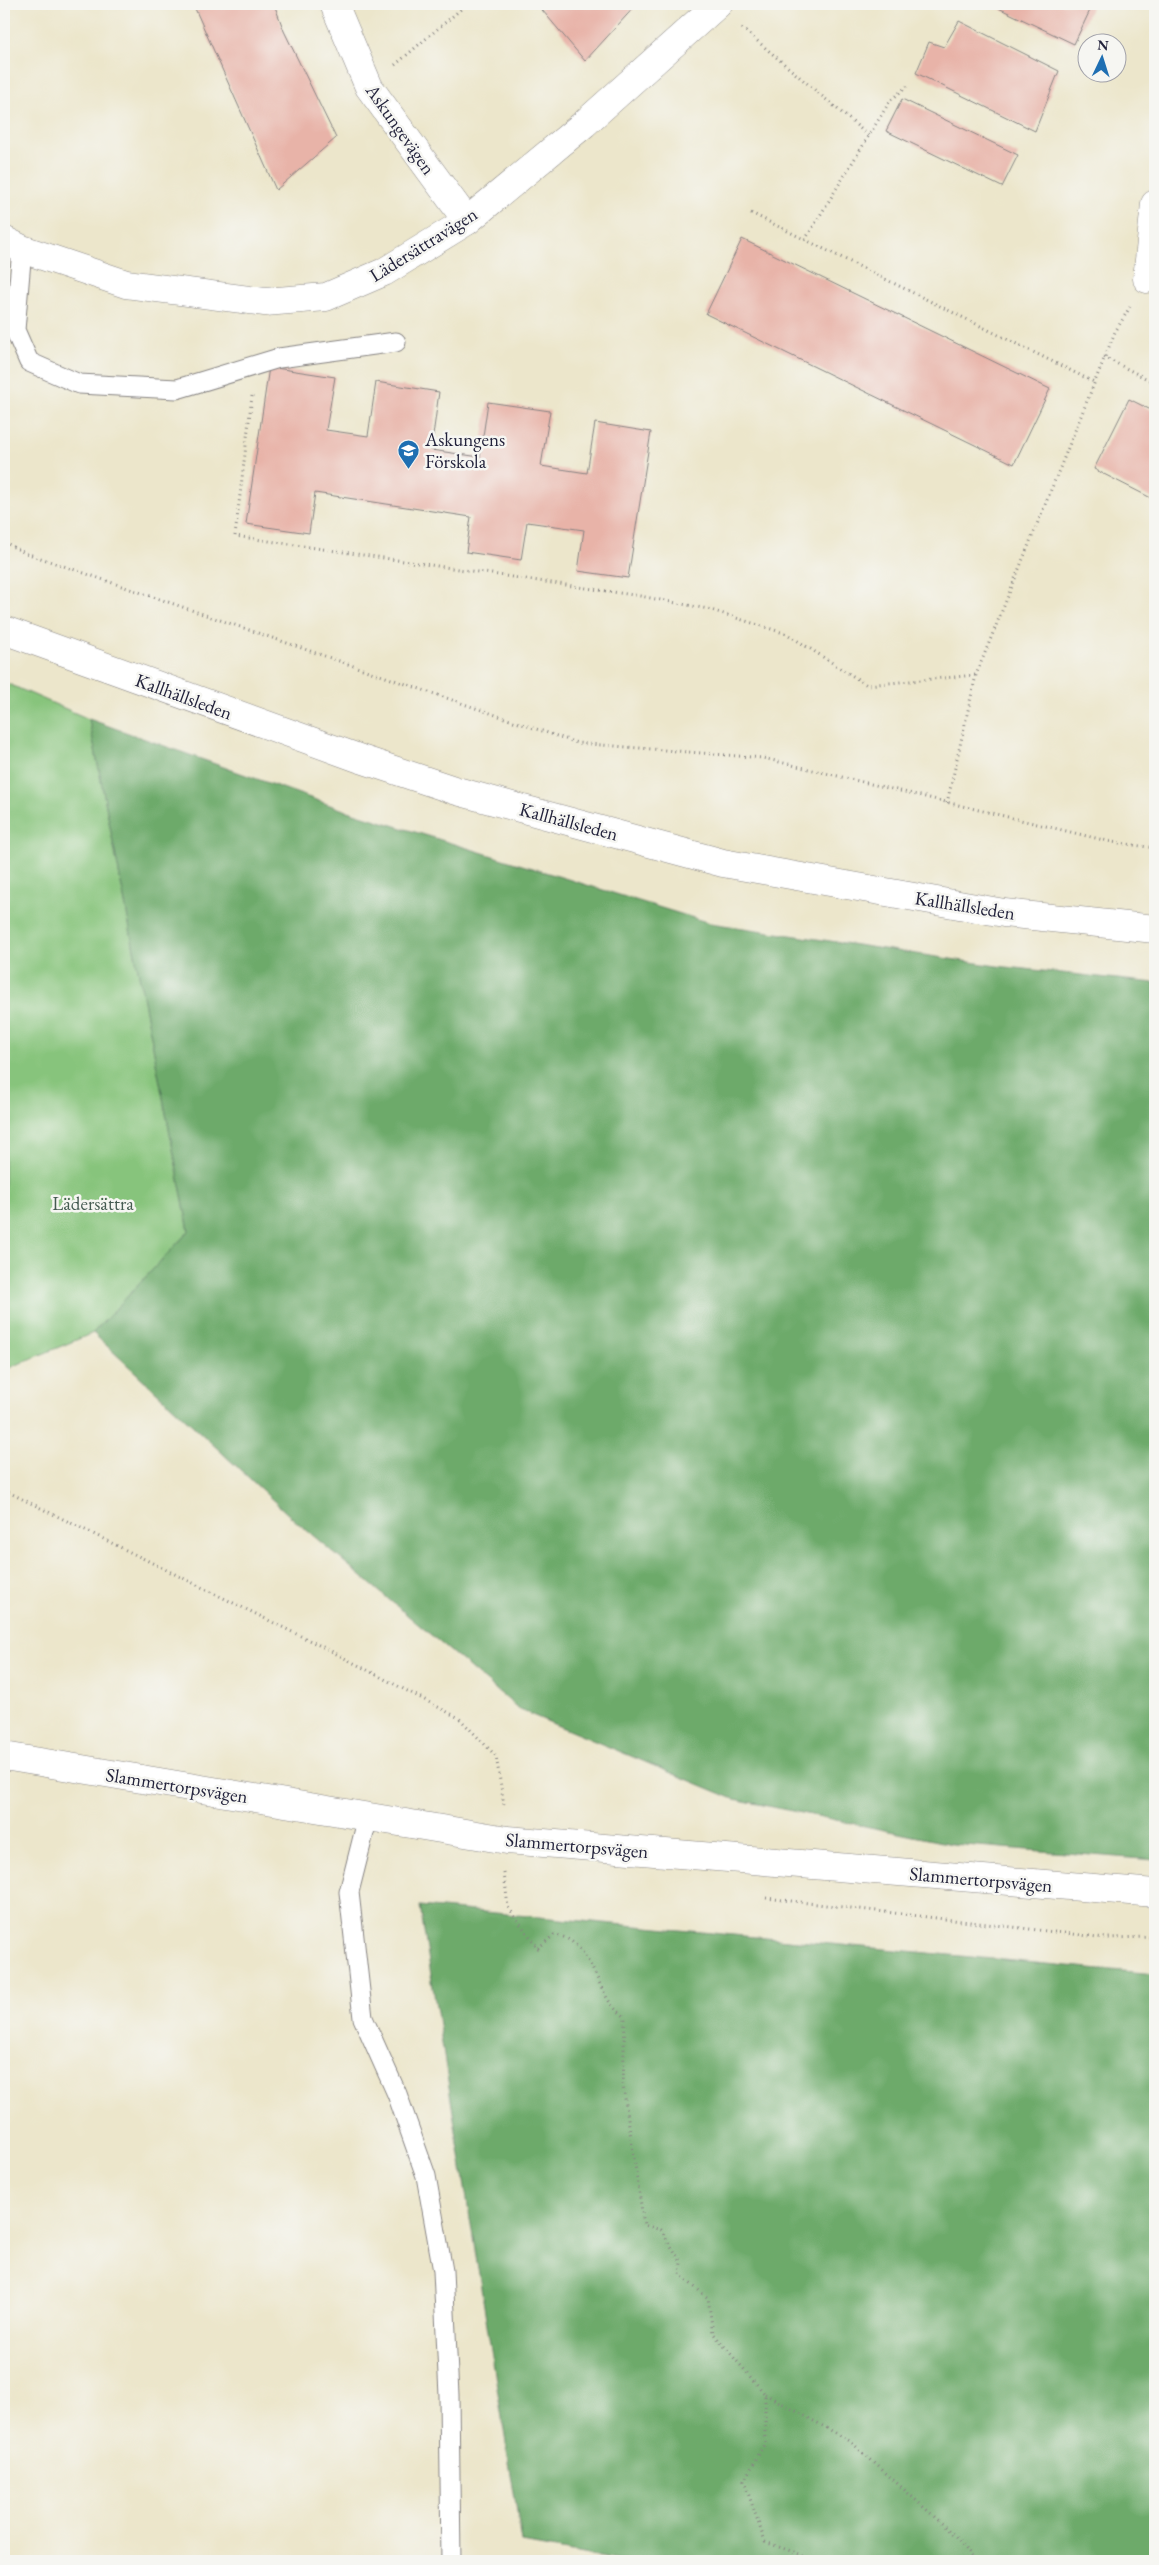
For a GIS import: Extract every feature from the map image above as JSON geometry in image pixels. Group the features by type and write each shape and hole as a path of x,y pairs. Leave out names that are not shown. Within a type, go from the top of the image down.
{"street":[{"name":"Askungevägen","path":"334,4 369,87 467,220"},
{"name":"Lädersättravägen","path":"13,244 126,284 265,302 326,297 384,272 467,220 584,124 712,10"},
{"path":"1147,279 1155,204"},
{"name":"Kallhällsleden","path":"4,630 352,756 457,791 723,863 1004,913 1155,929"},
{"name":"Slammertorpsvägen","path":"4,1756 507,1840 1155,1893"}],"lane":[{"path":"13,244 15,330 29,362 79,384 177,390 279,358 396,342"},
{"path":"368,1817 349,1892 363,2018 397,2094 426,2176 443,2271 449,2394 452,2561"}],"path":[{"path":"369,87 467,4"},
{"path":"712,10 718,24 738,24 869,136"},
{"path":"805,240 890,101 907,86"},
{"path":"750,213 1094,382"},
{"path":"947,802 976,675 1115,332 1147,279"},
{"path":"1104,358 1155,383"},
{"path":"256,365 235,536 640,596 708,609 787,634 867,685 976,675"},
{"path":"4,542 23,552 577,743 763,758 1112,842 1155,848"},
{"path":"4,1490 329,1650 459,1718 496,1756 503,1790 507,1840 504,1871 508,1907 538,1948 554,1935 564,1936 574,1944 596,1971 611,2004 625,2018 622,2085 644,2225 661,2230 681,2262 680,2275 708,2298 713,2333 765,2394 850,2441 957,2537 973,2561"},
{"path":"765,2394 765,2443 744,2481 765,2542 802,2555 808,2561"}],"green space":[{"name":"Lädersättra","path":"4,682 89,719 189,1231 93,1333 4,1370"},
{"path":"89,719 344,810 710,923 997,966 1155,983 1155,1860 952,1844 734,1799 520,1710 291,1517 93,1333 189,1231"},
{"path":"420,1906 1155,1974 1155,2561 621,2561 522,2543"}],"building":[{"path":"193,4 274,4 284,31 336,138 276,190"},
{"path":"537,4 637,4 585,61"},
{"path":"990,4 1093,4 1080,32 1076,32 1074,44"},
{"path":"959,21 1059,71 1035,131 916,73 929,42 944,47"},
{"path":"902,99 1018,155 1002,187 886,131"},
{"path":"742,239 1050,389 1014,464 706,314"},
{"name":"Askungens Förskola","path":"269,367 335,377 326,430 368,436 376,382 439,392 431,450 480,457 488,402 550,411 541,466 587,473 595,423 651,432 628,578 578,571 584,530 527,522 521,560 466,552 471,517 315,493 309,533 246,524"},
{"path":"1129,399 1155,412 1155,500 1094,469"}],"place":[{"name":"Askungens Förskola","path":"409,469"}]}
